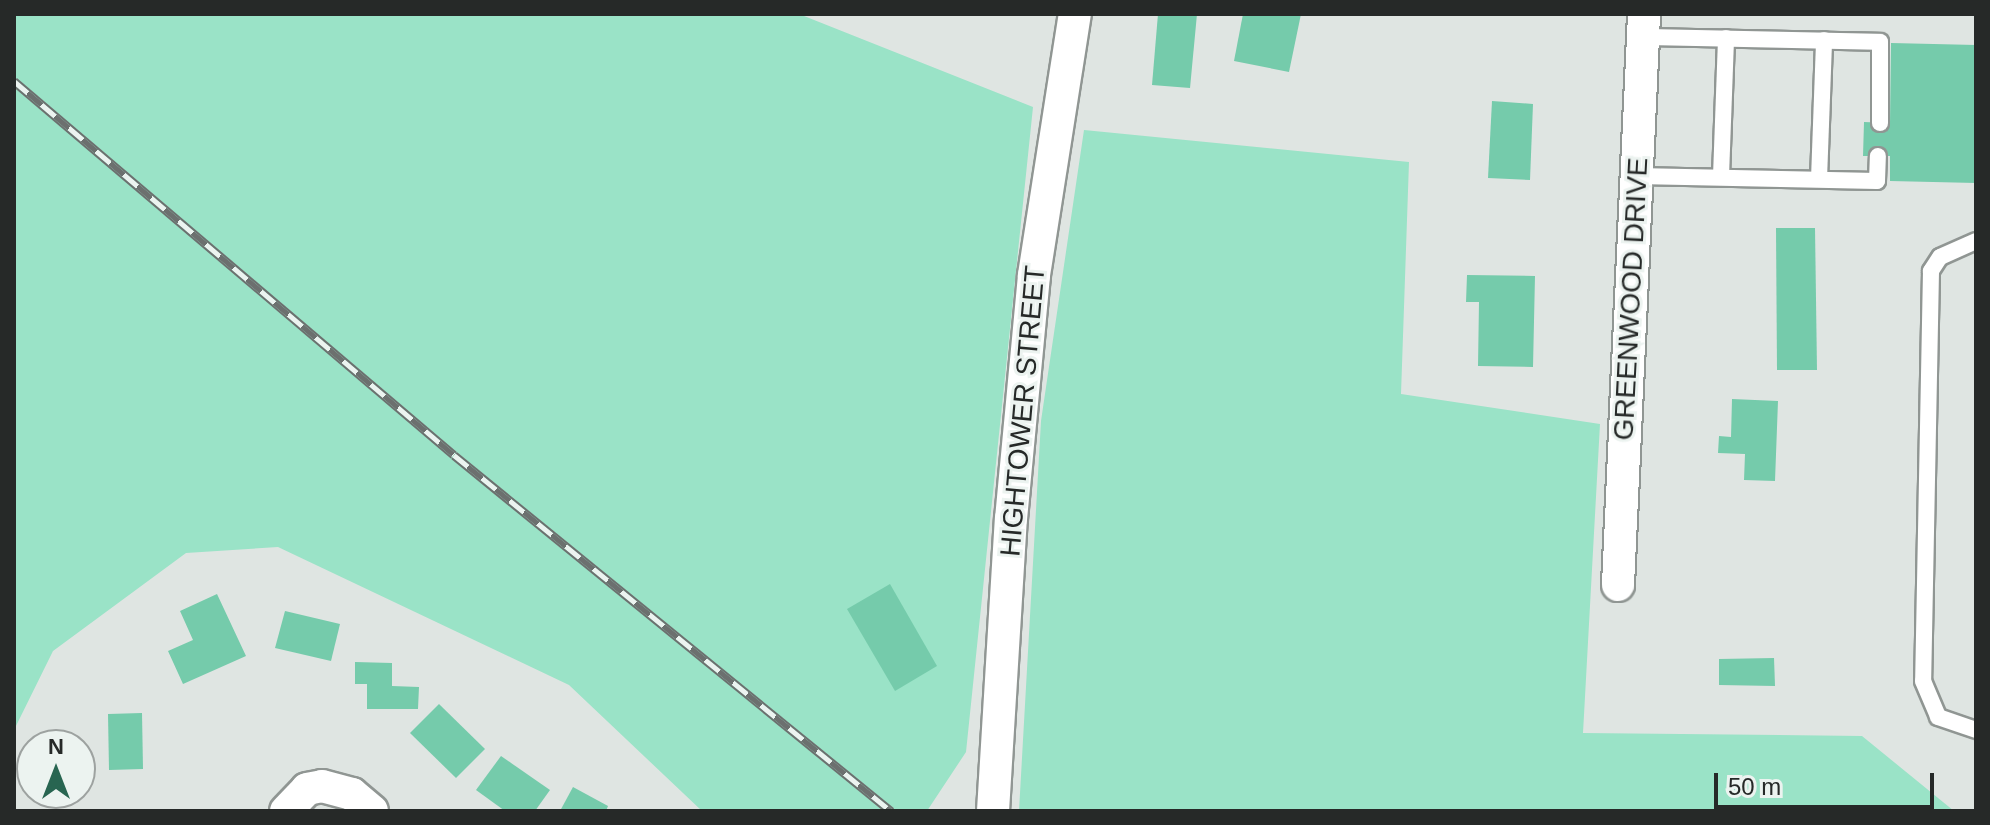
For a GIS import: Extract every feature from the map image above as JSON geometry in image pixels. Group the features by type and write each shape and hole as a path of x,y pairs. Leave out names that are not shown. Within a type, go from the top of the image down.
{"street":[{"name":"HIGHTOWER STREET","path":"993,811 1011,519 1034,275 1075,14"},
{"name":"GREENWOOD DRIVE","path":"1618,585 1644,25"},
{"path":"288,806 307,789 334,786 372,811"}],"lane":[{"path":"1644,25 1726,38 1880,42 1880,123"},
{"path":"1721,176 1726,38"},
{"path":"1819,179 1824,40"},
{"path":"1637,176 1877,181 1878,156"},
{"path":"1976,241 1940,257 1931,271 1923,681 1938,717 1976,730"}],"green space":[{"path":"14,14 799,14 1033,107 966,752 927,811 702,811 569,685 278,547 186,553 53,651 14,730"},
{"path":"1084,130 1409,162 1401,394 1600,424 1583,733 1862,736 1954,811 1019,811 1041,421"}],"building":[{"path":"1158,14 1197,14 1190,88 1152,85"},
{"path":"1243,14 1301,14 1289,72 1234,61"},
{"path":"1891,43 1976,45 1976,183 1890,181 1890,156 1863,156 1864,122 1890,123"},
{"path":"1492,101 1533,104 1530,180 1488,178"},
{"path":"1776,228 1815,228 1817,370 1777,370"},
{"path":"1467,275 1535,276 1533,367 1478,366 1479,302 1466,302"},
{"path":"1732,399 1778,401 1775,481 1744,480 1745,454 1718,453 1719,436 1731,437"},
{"path":"890,584 937,666 895,691 847,609"},
{"path":"217,594 246,656 183,684 168,651 193,640 180,611"},
{"path":"285,611 340,624 331,661 275,648"},
{"path":"1774,658 1775,686 1719,685 1719,659"},
{"path":"355,662 392,663 392,686 419,687 418,709 367,709 367,684 355,684"},
{"path":"439,704 485,749 456,778 410,733"},
{"path":"142,713 143,769 109,770 108,714"},
{"path":"501,756 550,790 535,811 505,811 476,790"},
{"path":"573,787 608,806 606,811 560,811"}],"railway":[{"path":"14,81 454,455 891,811"}]}
